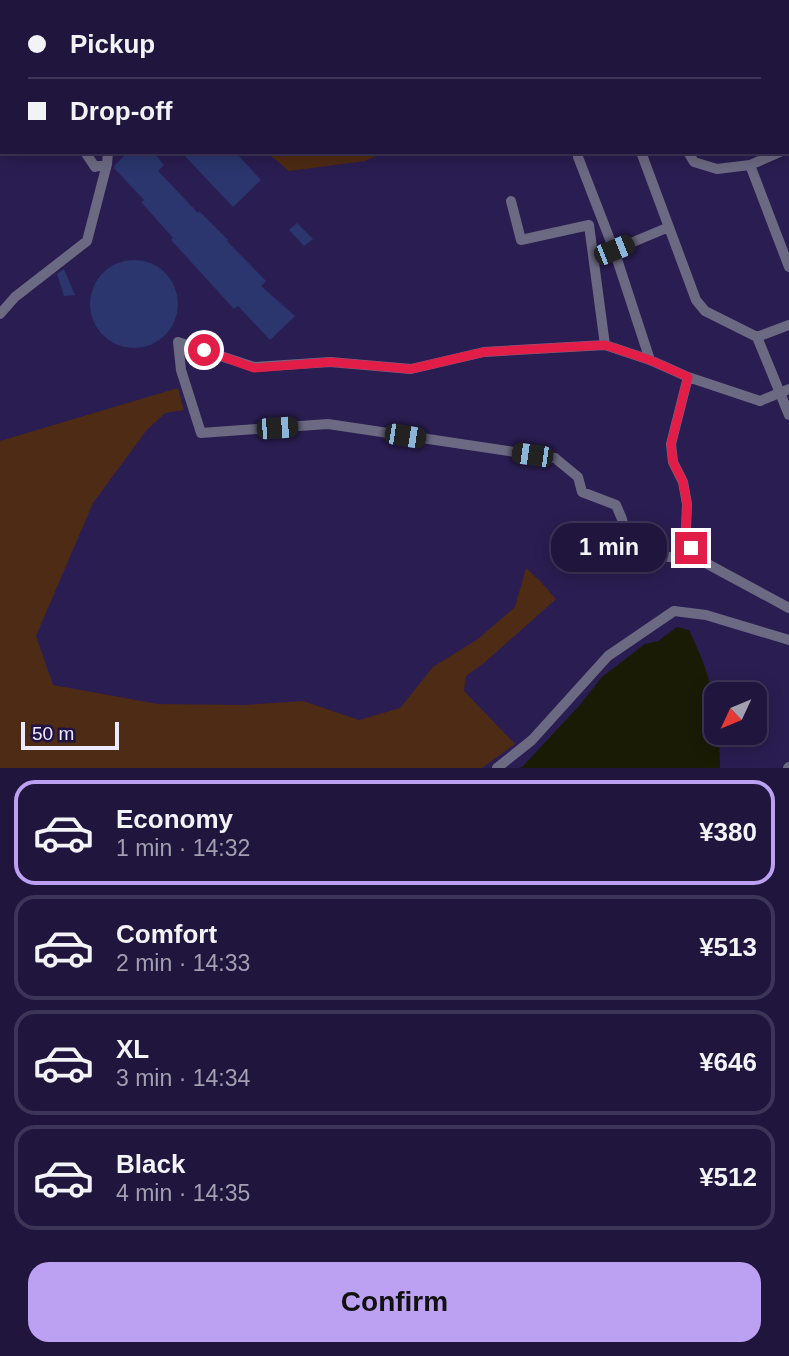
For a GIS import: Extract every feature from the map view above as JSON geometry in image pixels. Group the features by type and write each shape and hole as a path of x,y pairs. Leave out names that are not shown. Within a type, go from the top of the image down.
{"street":[{"path":"86,154 95,167 107,164"},
{"path":"0,314 15,297 87,241 108,154"},
{"path":"642,154 696,300 705,311 757,337 789,415"},
{"path":"689,154 694,162 717,169 750,165 775,154"},
{"path":"578,157 614,250 650,360"},
{"path":"750,165 789,267"},
{"path":"511,201 521,240 589,225 605,345"},
{"path":"614,250 669,227"},
{"path":"757,337 789,325"},
{"path":"789,389 760,401 605,345 484,352 411,369 330,362 254,368 178,342 181,370 201,432 327,424 555,458 578,477 582,492 616,505 629,552 702,561 789,608"},
{"path":"688,377 671,444 673,462 683,482 687,504 686,529 691,548 702,561"},
{"path":"497,768 532,740 608,656 674,611 706,615 789,640"}],"shaded area":[{"path":"268,154 381,154 365,161 289,171"},
{"path":"178,388 184,410 165,413 146,431 93,503 36,636 53,685 158,704 243,705 303,701 359,720 400,708 433,667 478,639 515,607 526,568 556,599 466,676 464,691 515,744 482,768 0,768 0,441"},
{"path":"677,627 689,630 709,682 704,682 704,746 719,746 720,768 519,768 579,706 602,677 645,644 658,641"}],"building":[{"path":"126,154 155,154 164,165 158,171 266,281 261,286 295,316 270,340 238,306 234,309 171,240 173,238 141,202 144,200 114,168"},
{"path":"183,154 237,154 261,180 233,207"},
{"path":"297,223 313,239 304,246 289,230"},
{"path":"125,260 143,260 159,267 171,279 178,295 178,313 171,329 159,341 143,348 125,348 109,341 97,329 90,313 90,295 97,279 109,267"},
{"path":"64,269 75,295 64,296 57,274"}],"route":[{"path":"204,350 254,368 330,362 411,369 484,352 605,345 650,360 688,377 671,444 673,462 683,482 687,504 686,529 691,548"}]}
